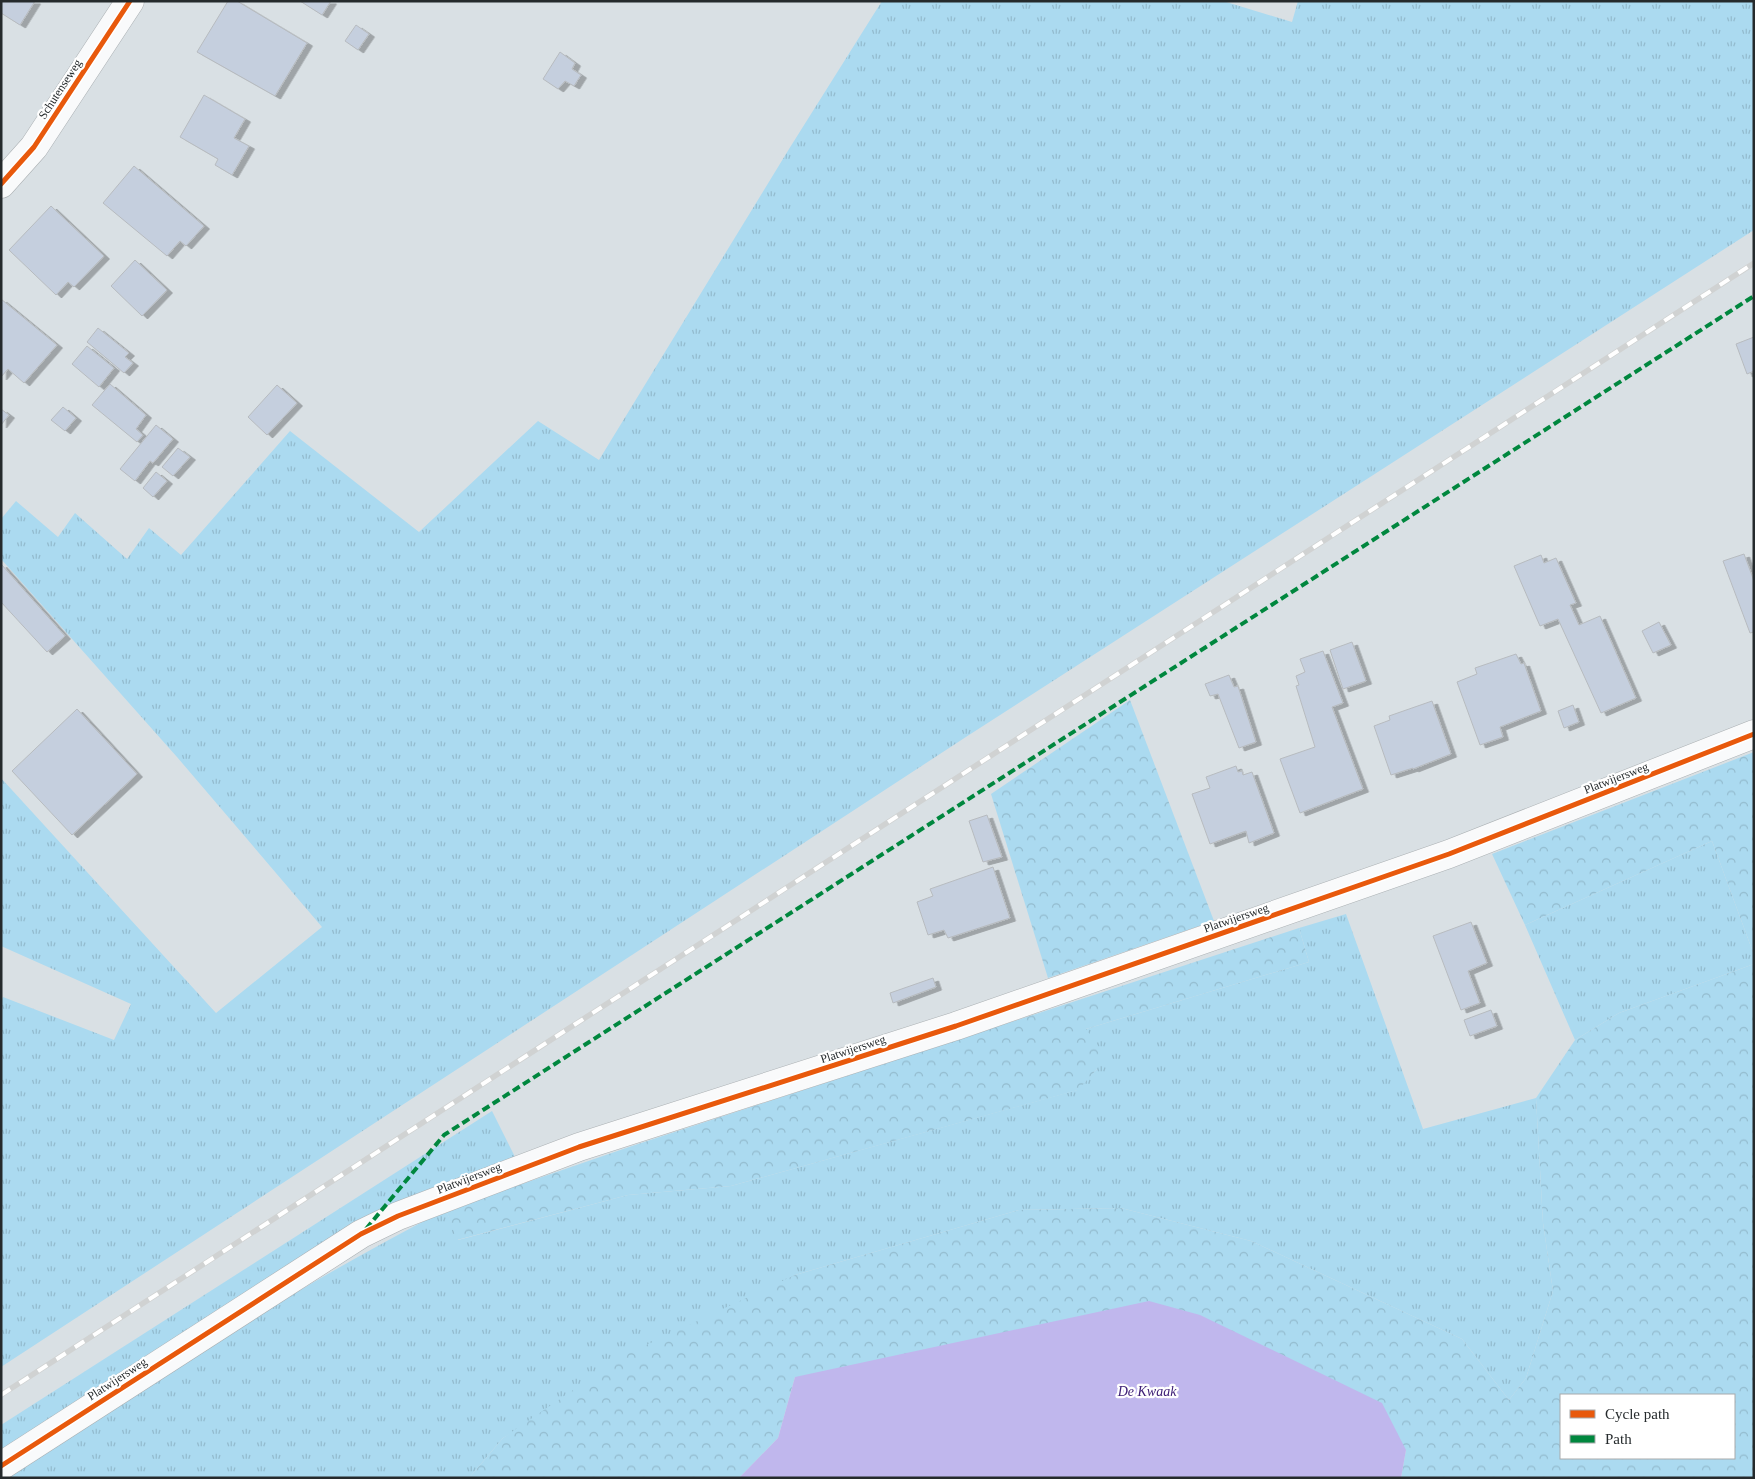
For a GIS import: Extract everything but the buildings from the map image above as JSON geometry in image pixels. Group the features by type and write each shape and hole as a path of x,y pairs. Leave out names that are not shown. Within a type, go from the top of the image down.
{"street":[{"name":"Schutenseweg","path":"1,184 34,147 130,1"},
{"name":"Platwijersweg","path":"1,1466 361,1234 398,1216 579,1147 956,1026 1449,854 1754,734"}],"green space":[{"path":"882,1 1223,1 1292,22 1298,1 1754,1 1754,230 969,735 1,1367 1,1001 3,997 114,1040 131,1004 1,946 1,778 216,1013 322,927 177,757 1,559 1,519 16,501 58,537 75,513 127,559 149,528 181,555 290,431 419,532 538,421 599,460"},
{"path":"1130,700 1214,921 1048,978 991,794"},
{"path":"1754,752 1754,955 1712,841 1525,925 1492,854"},
{"path":"1712,841 1754,955 1754,964 1619,1013 1575,1040 1525,925"},
{"path":"1346,914 1423,1129 1536,1098 1543,1223 1553,1291 1526,1378 1509,1400 1462,1339 1251,1241 1121,1208 1019,1210 795,1275 503,1438 469,1478 6,1478 277,1304 333,1271 446,1210 458,1240 628,1195 731,1186 1077,1090 1097,1069 1086,1029 1309,962 1299,928"},
{"path":"1299,928 1309,962 1086,1029 1103,1053 1097,1069 1078,1090 731,1186 628,1195 457,1240 446,1210 629,1147"},
{"path":"1754,964 1754,1478 1401,1478 1406,1450 795,1377 778,1438 739,1478 469,1478 503,1438 623,1356 795,1275 1019,1210 1121,1208 1251,1241 1462,1339 1509,1400 1526,1378 1553,1291 1543,1223 1536,1098 1575,1040 1619,1013"},
{"path":"492,1111 515,1157 1,1451 1,1425"}],"water":[{"name":"De Kwaak","path":"1149,1301 1200,1315 1382,1403 1406,1450 1401,1478 739,1478 778,1438 795,1377"}],"railway":[{"path":"1,1395 1754,263"}],"marked path":[{"path":"366,1229 444,1135 1754,296"}],"cycle path":[{"path":"1,184 34,147 130,1"},
{"path":"1,1466 361,1234 398,1216 579,1147 956,1026 1449,854 1754,734"}]}
